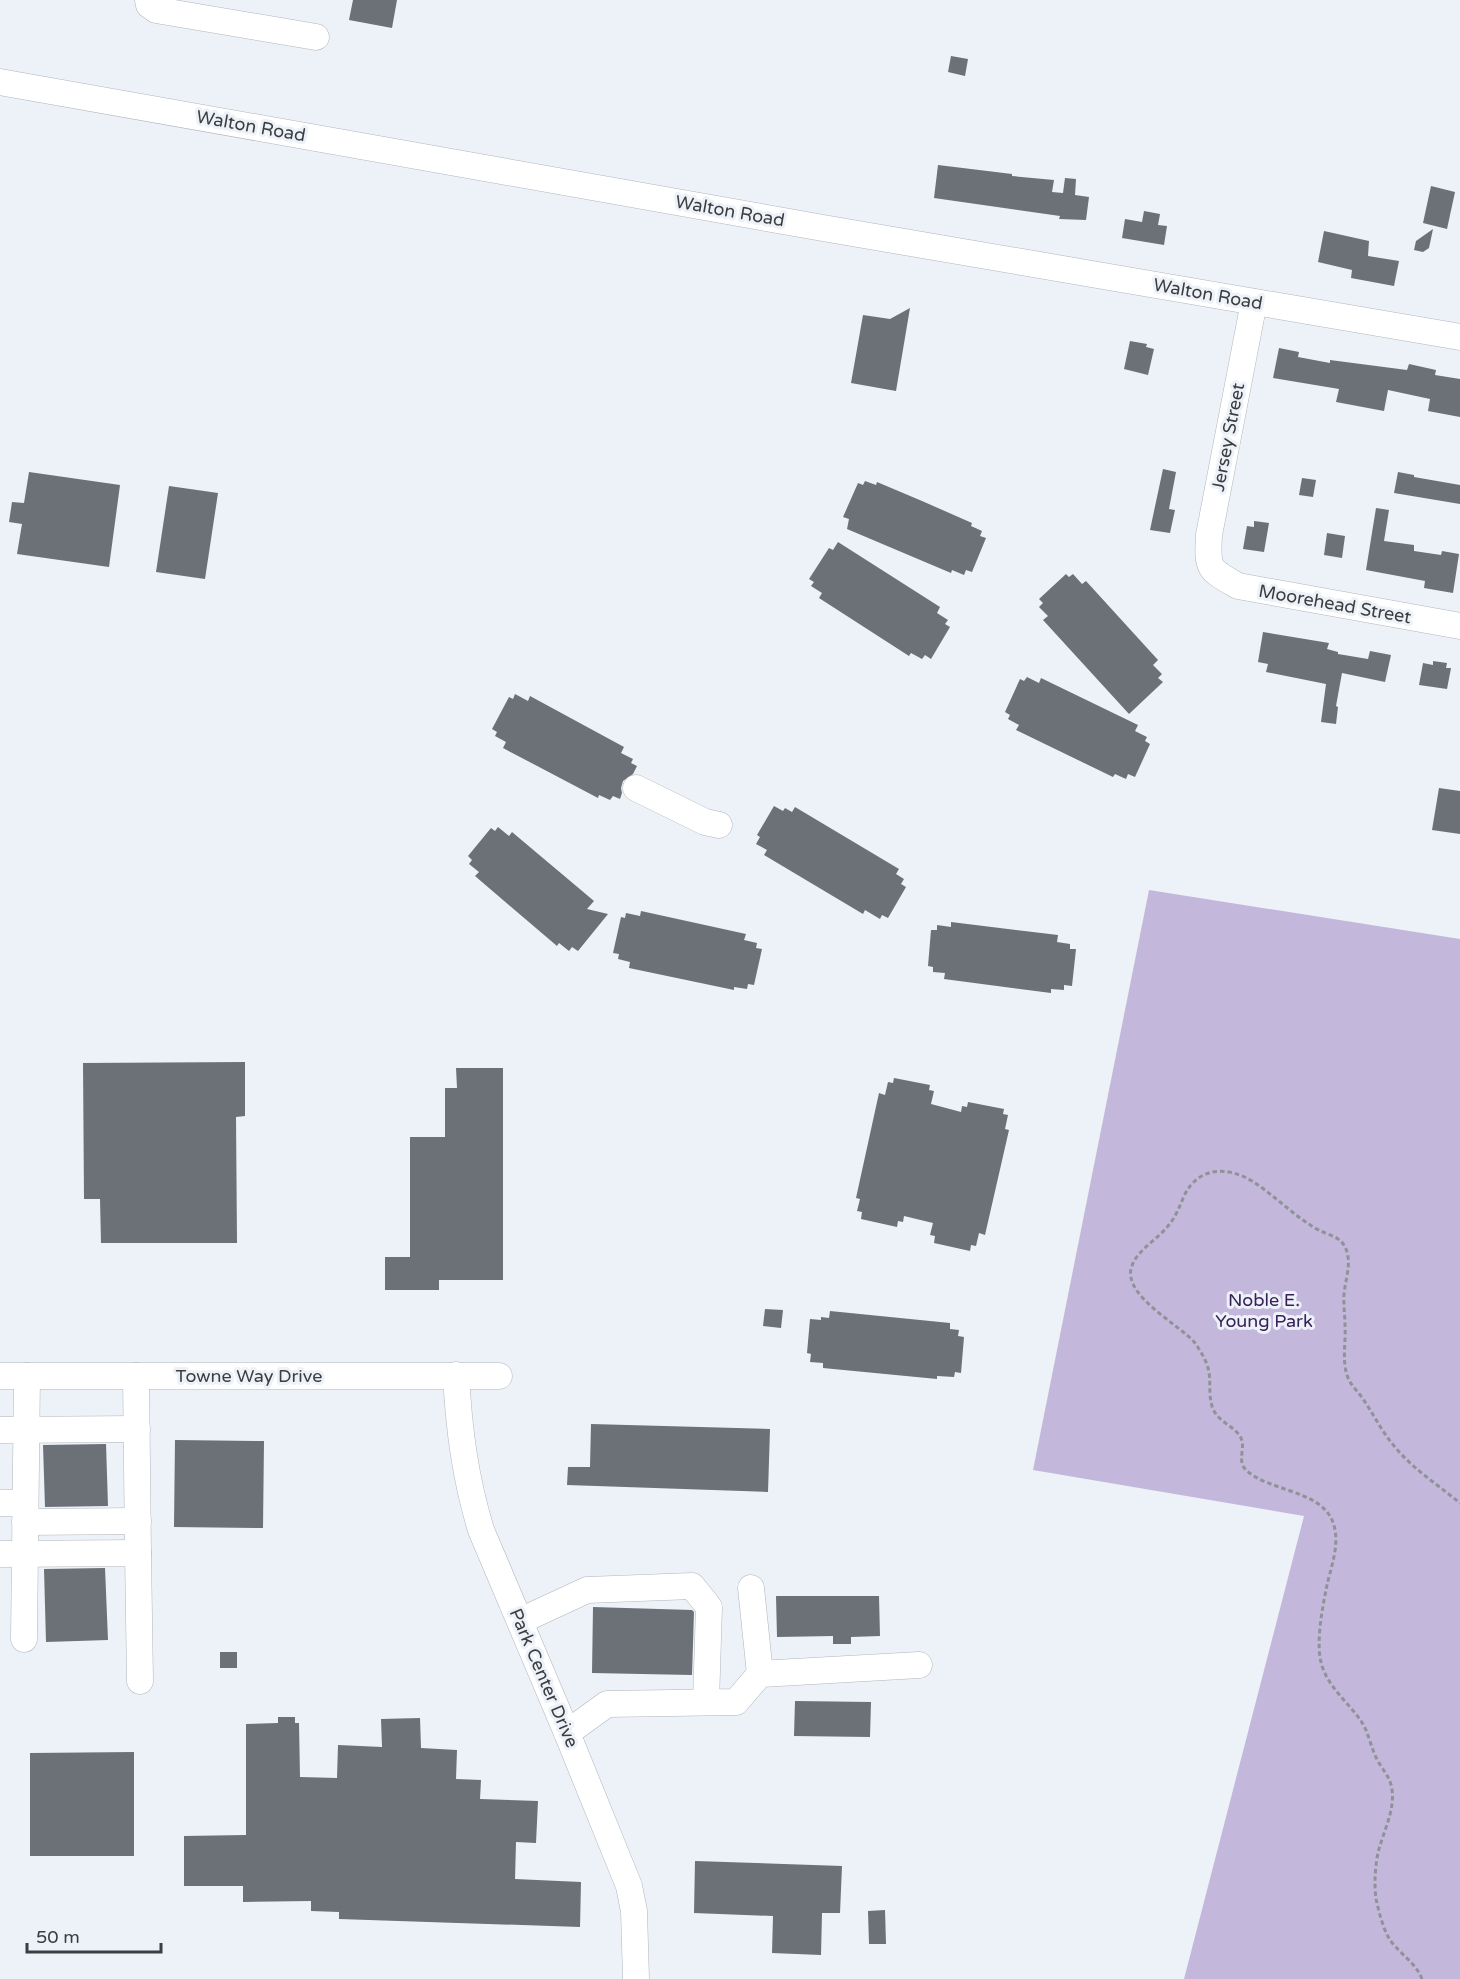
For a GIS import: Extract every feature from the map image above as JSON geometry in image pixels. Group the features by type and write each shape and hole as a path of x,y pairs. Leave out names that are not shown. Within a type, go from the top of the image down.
{"street":[{"path":"148,0 149,5 156,10 316,37"},
{"name":"Walton Road","path":"0,81 823,228 1460,337"},
{"name":"Jersey Street","path":"1214,572 1208,559 1209,535 1254,302"},
{"name":"Moorehead Street","path":"1214,572 1238,586 1460,626"},
{"path":"636,788 705,822 719,825"},
{"name":"Towne Way Drive","path":"0,1376 499,1376"},
{"path":"24,1639 12,1554 25,1513 27,1376"},
{"path":"136,1376 140,1681"},
{"name":"Park Center Drive","path":"456,1376 460,1445 474,1507 481,1530 567,1732 632,1898 636,1979"},
{"path":"0,1430 137,1429"},
{"path":"0,1503 25,1513 138,1521"},
{"path":"12,1554 138,1553"},
{"path":"520,1621 587,1590 692,1586 709,1607 706,1702"},
{"path":"751,1588 760,1674"},
{"path":"567,1732 607,1704 736,1702 760,1674 919,1665"}],"path":[{"path":"1422,1979 1419,1971 1389,1938 1376,1896 1378,1853 1392,1804 1393,1795 1390,1782 1375,1755 1364,1726 1327,1679 1320,1662 1322,1612 1335,1552 1336,1536 1332,1519 1323,1507 1263,1480 1245,1469 1241,1461 1243,1447 1240,1436 1214,1411 1209,1394 1209,1368 1201,1353 1193,1340 1147,1304 1130,1274 1131,1266 1139,1256 1168,1227 1194,1180 1206,1173 1220,1170 1236,1173 1251,1180 1281,1205 1319,1231 1340,1240 1347,1250 1349,1263 1343,1299 1346,1324 1346,1373 1352,1386 1397,1450 1460,1503"}],"green space":[{"name":"Noble E. Young Park","path":"1149,890 1460,939 1460,1979 1184,1979 1304,1516 1033,1470"}],"building":[{"path":"353,0 397,0 392,28 349,20"},
{"path":"951,56 968,59 965,76 948,72"},
{"path":"938,165 1054,180 1052,192 1063,193 1065,178 1076,179 1075,195 1089,197 1086,220 1059,219 1060,216 934,198"},
{"path":"1431,186 1455,192 1447,229 1423,223"},
{"path":"1144,211 1160,214 1158,225 1167,226 1164,245 1122,238 1125,219 1142,222"},
{"path":"1433,229 1429,248 1423,252 1414,250 1416,241"},
{"path":"1324,231 1369,241 1368,256 1399,261 1394,286 1351,278 1352,270 1318,262"},
{"path":"910,308 896,391 851,383 863,315 890,319"},
{"path":"1130,341 1147,344 1146,347 1154,349 1148,375 1124,369"},
{"path":"1279,348 1299,352 1298,357 1330,363 1330,360 1407,370 1409,364 1436,370 1435,375 1460,379 1460,417 1428,411 1430,399 1388,390 1384,411 1336,402 1339,389 1273,378"},
{"path":"1163,469 1176,472 1169,509 1175,510 1170,533 1150,530"},
{"path":"29,472 120,485 109,567 17,554 22,524 9,522 12,502 24,503"},
{"path":"1398,472 1460,485 1460,504 1394,493"},
{"path":"1302,478 1316,480 1313,497 1299,495"},
{"path":"865,481 876,485 877,482 922,501 972,523 971,526 982,531 980,536 986,538 972,572 966,570 964,575 952,570 951,573 847,529 849,519 843,517 858,483 863,485"},
{"path":"169,486 218,493 205,579 156,572"},
{"path":"1376,508 1389,510 1384,541 1414,545 1414,551 1441,555 1442,551 1459,554 1453,593 1424,588 1425,581 1366,570"},
{"path":"1254,521 1269,523 1264,552 1243,549 1247,526 1254,527"},
{"path":"1327,533 1345,536 1342,558 1324,555"},
{"path":"838,542 940,607 937,613 948,620 945,624 950,627 931,659 925,655 922,659 911,653 909,656 819,598 822,593 811,586 814,582 809,579 829,548 833,550"},
{"path":"1066,574 1069,577 1073,574 1082,584 1086,581 1158,660 1153,665 1162,674 1158,678 1163,682 1129,714 1043,620 1048,616 1039,607 1043,603 1039,599"},
{"path":"1263,632 1329,643 1327,649 1338,652 1338,654 1368,659 1370,651 1391,655 1385,682 1342,673 1336,706 1338,707 1336,724 1321,722 1326,684 1266,672 1268,664 1258,662"},
{"path":"1433,661 1447,663 1446,668 1451,668 1447,689 1419,685 1423,663 1433,665"},
{"path":"1027,677 1039,683 1041,678 1138,725 1135,731 1147,737 1145,741 1150,744 1135,777 1128,774 1126,779 1115,774 1113,777 1016,730 1019,725 1008,719 1010,715 1005,712 1020,679 1024,681"},
{"path":"515,694 528,701 530,696 624,747 621,753 633,759 631,763 637,766 633,774 623,781 620,799 613,796 610,800 599,795 598,798 503,748 506,742 495,736 497,732 492,729 509,697 513,699"},
{"path":"1439,788 1460,791 1460,834 1432,830"},
{"path":"774,806 783,811 785,808 792,812 795,807 899,869 896,874 904,879 901,884 906,887 888,918 882,915 880,919 865,910 863,914 764,855 767,850 756,844 760,837 757,835"},
{"path":"498,827 509,836 512,832 594,901 587,909 608,914 578,951 572,947 569,951 559,943 557,946 475,876 479,872 469,864 472,860 468,856 491,828 495,831"},
{"path":"641,911 746,934 744,940 757,943 756,948 762,949 754,985 748,984 747,989 734,987 734,990 629,968 630,962 618,959 619,954 613,953 621,917 625,918 626,913 640,916"},
{"path":"951,922 1058,935 1057,942 1070,944 1070,949 1076,949 1072,986 1064,985 1064,990 1051,989 1051,993 944,979 945,973 933,972 933,967 928,966 931,930 937,930 937,925 951,927"},
{"path":"245,1062 245,1116 236,1117 237,1243 101,1243 100,1199 84,1199 83,1063"},
{"path":"456,1068 503,1068 503,1280 439,1280 439,1290 385,1290 385,1257 410,1257 410,1137 445,1137 445,1088 457,1088"},
{"path":"894,1078 930,1085 929,1090 934,1091 931,1104 961,1112 962,1106 967,1107 968,1102 1004,1109 1003,1114 1008,1115 1005,1129 1009,1130 985,1235 979,1233 976,1246 971,1245 970,1251 934,1243 935,1236 930,1235 933,1223 904,1216 903,1222 898,1221 897,1227 861,1219 862,1212 857,1211 860,1199 856,1198 879,1093 885,1095 888,1082 893,1083"},
{"path":"765,1309 783,1310 781,1328 763,1326"},
{"path":"830,1311 950,1323 950,1329 959,1330 958,1336 964,1337 961,1373 955,1372 954,1377 937,1376 937,1379 823,1368 823,1363 810,1362 811,1354 807,1353 810,1319 829,1318"},
{"path":"591,1424 770,1429 768,1492 567,1485 568,1467 590,1467"},
{"path":"175,1440 264,1441 263,1528 174,1527"},
{"path":"106,1444 108,1506 45,1507 43,1445"},
{"path":"105,1568 108,1640 46,1642 44,1569"},
{"path":"776,1596 879,1596 880,1636 851,1637 851,1644 833,1644 833,1636 777,1637"},
{"path":"593,1607 692,1610 694,1612 692,1675 592,1673"},
{"path":"220,1652 237,1652 237,1668 220,1668"},
{"path":"795,1701 871,1702 870,1737 794,1736"},
{"path":"278,1717 295,1717 295,1723 299,1723 300,1777 337,1778 338,1745 382,1747 381,1719 420,1718 421,1748 457,1750 456,1779 481,1780 480,1799 538,1801 536,1843 516,1842 515,1879 581,1882 580,1927 339,1919 339,1912 311,1911 311,1901 243,1902 243,1886 184,1886 184,1836 246,1835 246,1724 278,1723"},
{"path":"134,1752 134,1856 30,1856 30,1753"},
{"path":"695,1861 842,1866 840,1913 822,1913 821,1955 772,1953 773,1916 694,1913"},
{"path":"885,1910 886,1944 869,1944 868,1911"}]}
